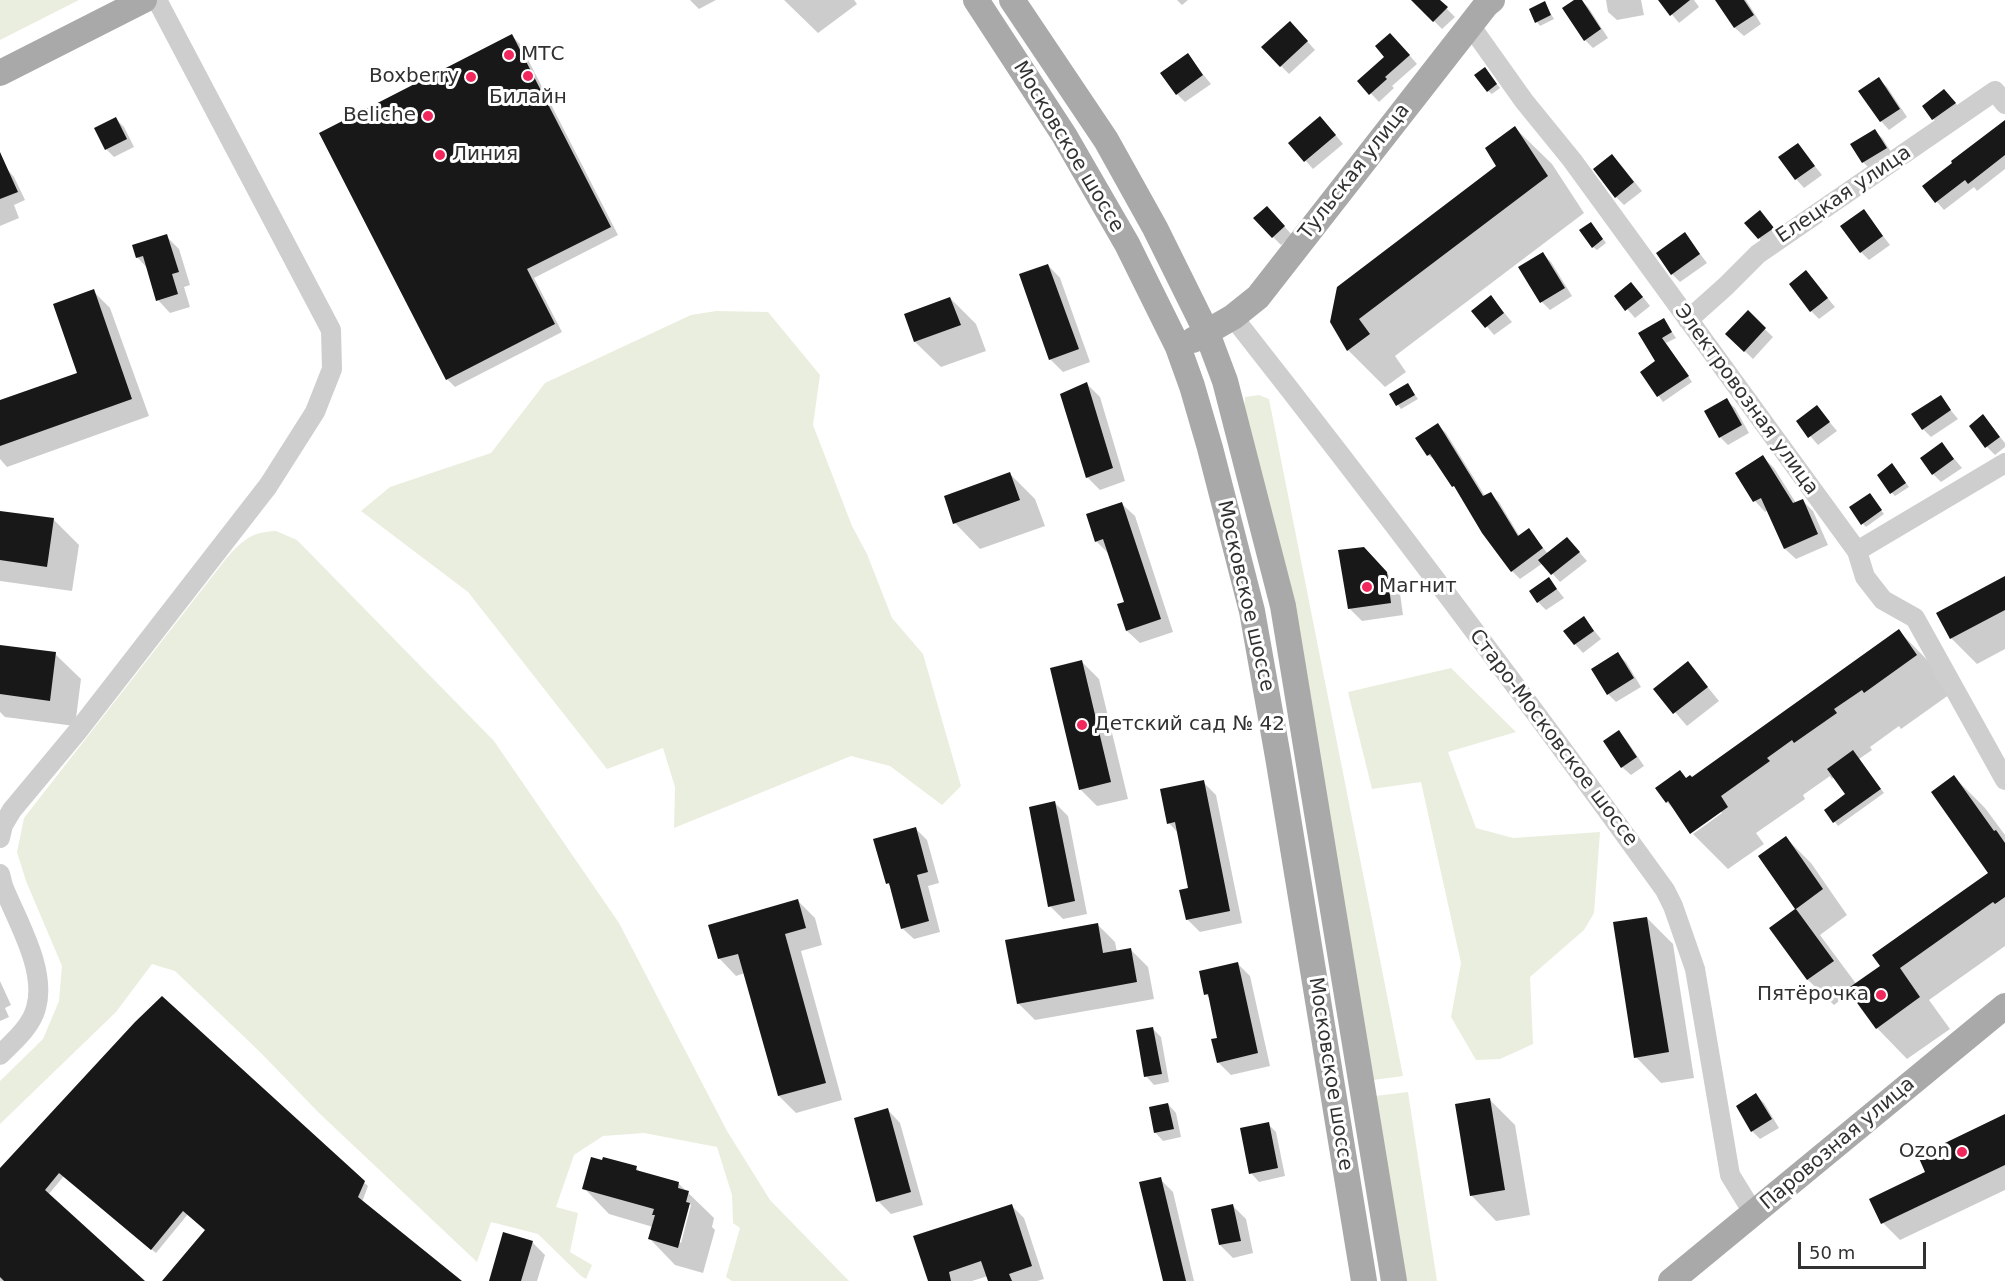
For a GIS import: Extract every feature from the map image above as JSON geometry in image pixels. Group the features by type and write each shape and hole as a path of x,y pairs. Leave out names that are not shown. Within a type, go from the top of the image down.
{"main road":[{"path":"0,73 144,0"},
{"name":"Московское шоссе","path":"976,0 1064,135 1127,244 1178,347 1192,386 1252,611 1364,1281"},
{"name":"Московское шоссе","path":"1012,0 1106,140 1155,228 1207,333 1225,381 1282,606 1394,1281"},
{"name":"Тульская улица","path":"1178,347 1233,318 1258,297 1470,25 1492,0"},
{"name":"Паровозная улица","path":"1671,1281 2005,1006"}],"street":[{"path":"0,838 3,825 12,810 77,732 268,486 315,412 332,369 331,330 157,0"},
{"name":"Электровозная улица","path":"1470,25 1524,101 1572,160 1857,551 1865,577 1884,600 1915,618 2005,780"},
{"name":"Елецкая улица","path":"1688,320 1758,254 1995,91 2005,104"},
{"name":"Старо-Московское шоссе","path":"1233,318 1311,417 1597,795 1665,890 1674,906 1695,969 1730,1175 1754,1214"},
{"path":"1857,551 2005,463"},
{"path":"0,874 36,968 39,989 36,1009 30,1022 0,1055"}],"green space":[{"path":"0,0 79,0 0,40"},
{"path":"716,311 768,312 820,375 813,425 852,526 867,554 892,618 923,654 961,786 942,805 890,766 851,756 674,828 675,787 663,748 607,769 468,592 361,511 390,487 491,453 545,383 691,315"},
{"path":"1259,395 1269,399 1403,1076 1373,1080 1244,410 1245,397"},
{"path":"276,531 297,540 494,741 619,923 727,1131 770,1200 849,1281 732,1281 726,1277 740,1228 733,1223 732,1195 717,1147 644,1133 603,1136 574,1155 556,1207 578,1213 570,1252 592,1265 586,1279 538,1234 491,1222 477,1262 319,1113 259,1051 175,971 152,964 116,1012 0,1124 0,1081 43,1039 59,1001 62,966 26,881 17,852 24,818 225,560 247,539 259,533"},
{"path":"1451,668 1516,732 1448,752 1476,828 1513,838 1600,832 1594,913 1584,930 1530,977 1533,1044 1500,1059 1476,1060 1451,1017 1461,963 1421,782 1372,789 1348,692"},
{"path":"1408,1092 1437,1281 1405,1281 1375,1096"}],"building":[{"path":"1411,0 1440,0 1448,7 1433,22"},
{"path":"1574,0 1582,0 1601,29 1584,41 1562,8"},
{"path":"1658,0 1690,0 1670,16"},
{"path":"1715,0 1744,0 1754,15 1734,28"},
{"path":"1545,1 1551,15 1535,23 1529,9"},
{"path":"1290,21 1308,41 1280,67 1261,47"},
{"path":"1390,33 1410,55 1369,95 1357,81 1384,57 1375,46"},
{"path":"512,34 611,227 527,269 555,324 446,380 319,133"},
{"path":"1188,53 1203,75 1176,95 1160,73"},
{"path":"1485,67 1497,84 1487,92 1474,75"},
{"path":"1879,77 1900,109 1880,122 1858,91"},
{"path":"1944,89 1956,103 1932,120 1922,106"},
{"path":"1320,116 1336,135 1304,162 1288,143"},
{"path":"116,117 127,139 105,150 94,128"},
{"path":"2005,120 2005,155 1968,184 1965,180 1935,203 1922,186"},
{"path":"1515,126 1548,176 1359,319 1370,334 1347,351 1330,322 1337,287 1496,166 1485,148"},
{"path":"1875,129 1887,148 1862,163 1850,144"},
{"path":"1798,143 1815,166 1795,180 1778,157"},
{"path":"0,152 18,192 0,199"},
{"path":"1612,154 1634,182 1615,198 1593,169"},
{"path":"1267,206 1285,226 1272,238 1253,218"},
{"path":"1864,209 1883,236 1860,253 1840,226"},
{"path":"1760,210 1774,228 1758,239 1744,223"},
{"path":"1591,222 1603,239 1592,248 1579,230"},
{"path":"1685,232 1700,254 1671,275 1656,253"},
{"path":"167,234 179,272 172,274 178,294 156,301 143,256 136,258 132,245"},
{"path":"1543,252 1565,288 1540,303 1518,267"},
{"path":"1048,264 1079,349 1049,360 1019,274"},
{"path":"1806,270 1828,298 1810,312 1789,284"},
{"path":"1631,282 1643,297 1625,311 1614,296"},
{"path":"94,289 132,399 0,446 0,400 77,373 53,304"},
{"path":"1491,295 1504,313 1485,328 1471,311"},
{"path":"950,297 961,325 914,342 904,314"},
{"path":"1748,310 1766,328 1744,352 1725,334"},
{"path":"1664,318 1672,332 1662,338 1689,376 1657,397 1640,372 1655,361 1638,333"},
{"path":"1087,382 1113,468 1086,478 1060,394"},
{"path":"1408,383 1415,395 1396,406 1389,394"},
{"path":"1941,395 1951,410 1922,430 1911,414"},
{"path":"1727,398 1742,425 1719,438 1704,411"},
{"path":"1817,405 1830,422 1808,438 1796,421"},
{"path":"1983,414 2000,437 1985,448 1969,426"},
{"path":"1438,423 1483,496 1491,492 1518,536 1529,528 1543,548 1511,572 1482,533 1454,486 1452,487 1430,454 1427,456 1415,438"},
{"path":"1942,442 1954,459 1932,475 1920,458"},
{"path":"1763,455 1793,503 1803,499 1818,534 1784,549 1761,498 1753,502 1735,473"},
{"path":"1892,463 1906,483 1890,494 1877,475"},
{"path":"1010,472 1020,500 953,524 944,496"},
{"path":"1870,493 1882,510 1861,525 1849,507"},
{"path":"1122,502 1161,619 1126,631 1117,604 1124,602 1103,539 1095,542 1086,514"},
{"path":"0,511 54,518 47,567 0,560"},
{"path":"1567,537 1580,552 1551,575 1538,560"},
{"name":"Магнит","path":"1364,547 1387,572 1391,603 1348,609 1338,550"},
{"path":"2005,576 2005,610 1950,639 1936,613"},
{"path":"1549,577 1557,589 1537,603 1529,591"},
{"path":"1584,616 1594,631 1574,645 1563,631"},
{"path":"1899,629 1917,655 1864,693 1862,690 1834,709 1837,713 1794,743 1792,740 1767,758 1770,761 1721,796 1728,807 1690,834 1668,801 1666,803 1655,788 1680,770 1686,778 1690,775 1692,777"},
{"path":"0,645 56,652 50,701 0,694"},
{"path":"1618,652 1634,678 1607,695 1591,669"},
{"path":"1082,660 1111,782 1079,790 1050,668"},
{"path":"1688,661 1708,687 1673,714 1653,689"},
{"path":"1619,730 1637,757 1621,768 1603,741"},
{"path":"1853,750 1881,789 1833,823 1824,810 1845,794 1827,769"},
{"path":"1954,775 2005,843 2005,897 1995,904 1993,902 1900,968 1920,997 1876,1029 1847,989 1880,966 1872,955 1988,873 1931,792"},
{"path":"1204,780 1230,911 1186,920 1179,890 1188,888 1175,822 1167,824 1160,789"},
{"path":"1055,801 1075,901 1048,907 1029,807"},
{"path":"916,827 928,872 917,875 929,921 901,929 889,883 886,884 873,839"},
{"path":"1786,836 1823,889 1796,909 1834,961 1807,980 1769,928 1795,909 1758,856"},
{"path":"798,899 806,928 785,934 826,1083 778,1096 738,954 718,959 708,925"},
{"path":"1647,917 1669,1052 1634,1058 1613,922"},
{"path":"1098,923 1103,953 1131,948 1137,982 1017,1004 1005,940"},
{"path":"1238,962 1258,1053 1217,1063 1211,1039 1217,1038 1208,994 1204,995 1199,971"},
{"path":"162,996 365,1181 358,1197 462,1281 162,1281 205,1230 183,1211 151,1250 59,1173 45,1190 145,1281 4,1281 0,1277 0,1168 135,1022"},
{"path":"1153,1027 1162,1074 1144,1077 1136,1030"},
{"path":"1756,1093 1772,1119 1751,1132 1736,1106"},
{"path":"1490,1098 1505,1190 1470,1196 1455,1104"},
{"path":"1168,1103 1174,1129 1154,1133 1149,1107"},
{"path":"888,1108 911,1192 876,1202 854,1118"},
{"path":"2005,1114 2005,1165 1881,1224 1869,1199 1925,1172 1918,1156"},
{"path":"1269,1122 1278,1168 1249,1174 1240,1128"},
{"path":"591,1157 602,1160 603,1157 637,1166 636,1170 679,1182 678,1188 689,1191 686,1202 690,1203 678,1248 648,1239 655,1215 652,1215 654,1209 582,1189"},
{"path":"1161,1177 1186,1281 1163,1281 1139,1182"},
{"path":"1012,1204 1032,1266 1009,1274 1012,1281 988,1281 981,1261 949,1272 951,1281 928,1281 913,1236"},
{"path":"1233,1204 1241,1241 1219,1245 1211,1209"},
{"path":"503,1232 533,1241 521,1281 489,1281"}],"place":[{"name":"МТС","path":"509,55"},
{"name":"Билайн","path":"528,76"},
{"name":"Boxberry","path":"471,77"},
{"name":"Beliche","path":"428,116"},
{"name":"Линия","path":"440,155"},
{"name":"Магнит","path":"1367,587"},
{"name":"Детский сад № 42","path":"1082,725"},
{"name":"Пятёрочка","path":"1881,995"},
{"name":"Ozon","path":"1962,1152"}]}
